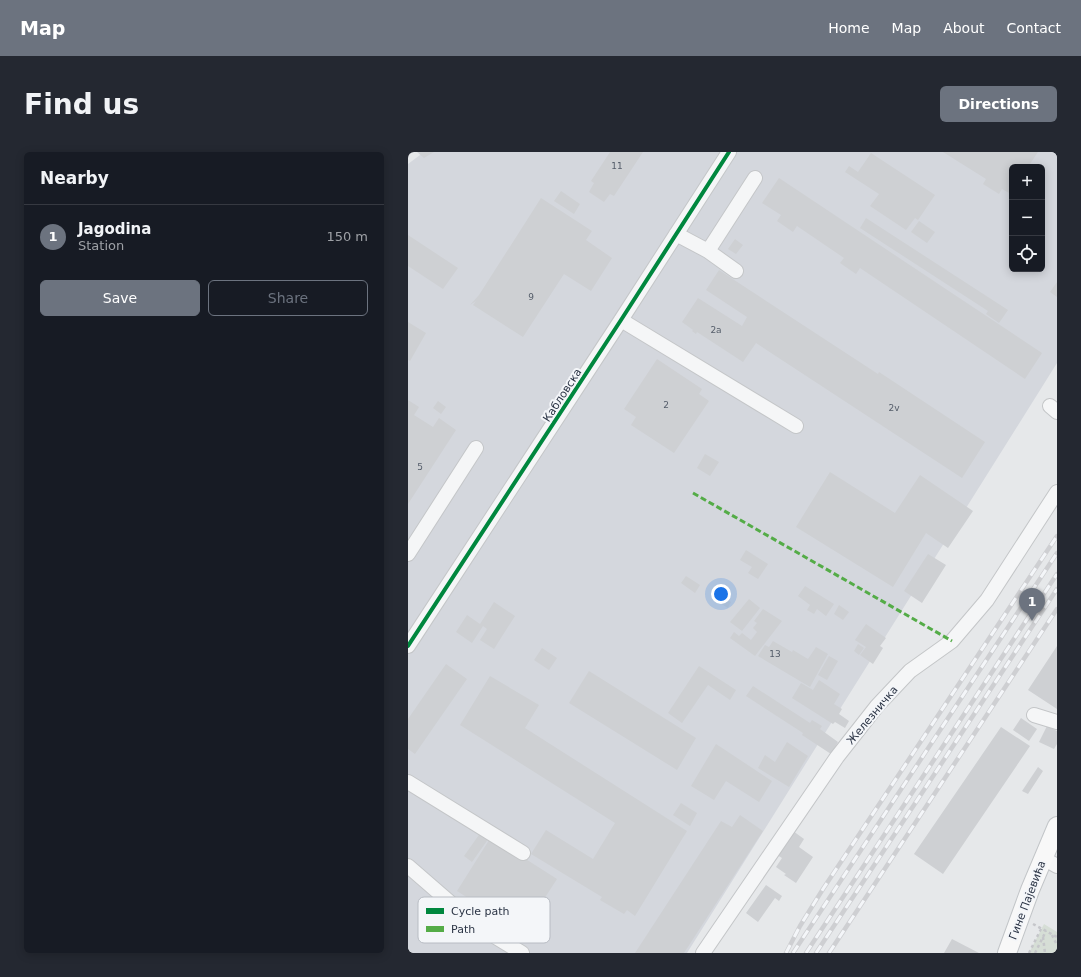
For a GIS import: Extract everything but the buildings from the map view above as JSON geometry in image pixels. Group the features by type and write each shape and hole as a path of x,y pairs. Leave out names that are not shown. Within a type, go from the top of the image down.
{"main road":[{"name":"Гине Пајевића","path":"1007,953 1050,862 1057,826"}],"street":[{"name":"Кабловска","path":"408,646 621,320 728,152"},
{"path":"708,251 755,178"},
{"path":"676,234 708,251 736,271"},
{"path":"621,320 796,426"},
{"path":"408,554 476,448"},
{"name":"Железничка","path":"703,953 837,756 877,706 910,670 952,641 982,606 1057,492"},
{"path":"1034,715 1057,722"},
{"path":"408,782 523,853"},
{"path":"408,866 444,897"},
{"path":"506,943 522,953"}],"path":[{"path":"1029,953 1041,929 1057,937"},
{"path":"1035,953 1046,931"},
{"path":"1052,935 1057,945"},
{"path":"1043,937 1044,953"}],"shaded area":[{"path":"424,152 1057,152 1057,363 687,953 408,953 408,164"},
{"path":"1044,924 1057,932 1057,953 1029,953"}],"railway":[{"path":"786,953 800,926 823,889 1057,536"},
{"path":"793,953 1057,553"},
{"path":"806,953 1057,574"},
{"path":"816,953 1057,589"},
{"path":"829,953 1057,609"}],"marked path":[{"path":"693,493 952,641"}],"cycle path":[{"path":"408,646 729,152"}],"place":[{"name":"Jagodina","path":"1032,621"}]}
